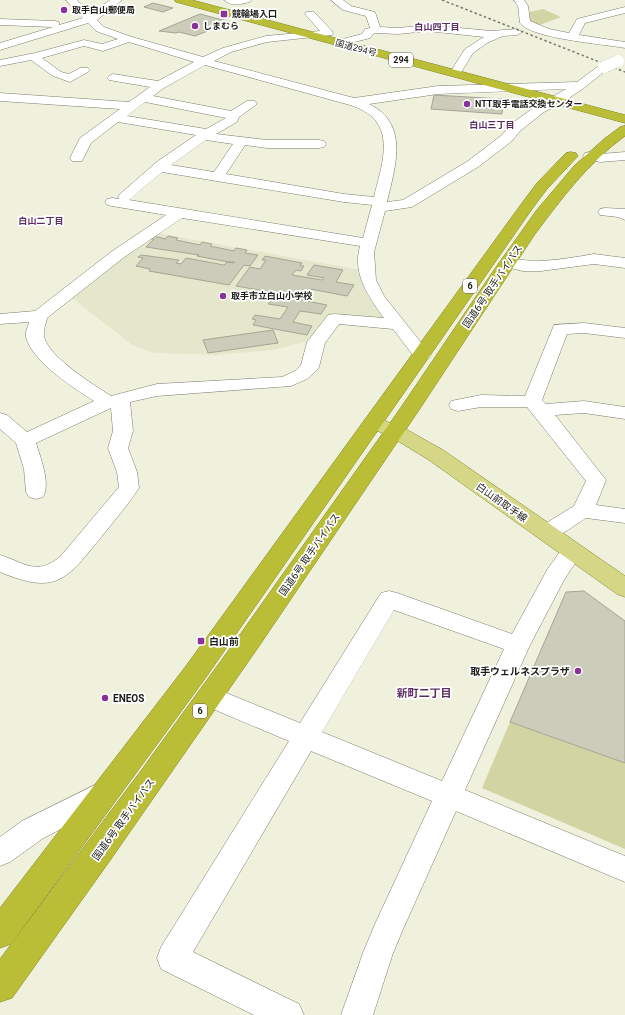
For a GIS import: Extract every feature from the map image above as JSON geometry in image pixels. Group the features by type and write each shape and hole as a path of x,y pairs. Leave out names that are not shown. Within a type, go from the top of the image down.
{"highway":[{"name":"国道294号","path":"180,0 197,2 339,43 556,101 624,121"},
{"name":"国道6号 取手バイパス","path":"0,933 200,666 384,427 507,263 559,190 624,121"},
{"name":"国道6号 取手バイパス","path":"0,986 95,858 210,697 384,427 422,355 542,186 574,154 605,129 624,121"}],"main road":[{"name":"白山前取手線","path":"384,427 436,455 625,588"}],"street":[{"path":"71,0 100,29 128,39 156,46 206,62 354,102 366,107 380,117 385,125 388,136 390,156 379,205 367,247 368,280 377,298 422,355"},
{"path":"0,47 91,19 117,0"},
{"path":"229,0 235,2 246,0"},
{"path":"338,0 336,0 347,8 371,14 376,30"},
{"path":"519,0 523,6 525,23 546,32 625,45"},
{"path":"607,14 596,8 621,0"},
{"path":"573,36 581,21 625,10"},
{"path":"77,158 85,141 160,85 227,50 266,39 328,33 310,14"},
{"path":"0,22 72,26"},
{"path":"339,43 360,39 366,36 369,31 376,30 398,31 439,28 469,32 517,32"},
{"path":"0,63 4,56 54,35 60,29"},
{"path":"455,74 469,51 483,41 500,33"},
{"path":"0,63 34,57 84,43 103,48 128,39"},
{"path":"34,57 56,74 70,78 84,70"},
{"path":"160,167 379,205 407,204 473,164 507,138 515,128 540,109 580,86 604,68 621,60"},
{"path":"113,78 160,85"},
{"path":"354,102 427,91 580,86"},
{"path":"0,97 132,106"},
{"path":"143,98 233,115 251,104"},
{"path":"233,115 234,119 205,135 160,167 119,200 176,216 367,247"},
{"path":"117,118 170,126 205,135 241,141 289,145 319,144"},
{"path":"218,176 241,141"},
{"path":"590,156 600,158 625,156"},
{"path":"605,212 622,213 625,216"},
{"path":"0,319 39,316 117,255 176,216"},
{"path":"507,263 523,266 541,266 594,259 625,263"},
{"path":"0,563 33,576 59,571 68,563 129,488 129,479 118,448 124,431 114,401 65,373 37,346 34,336 39,316"},
{"path":"25,440 114,401 158,390 285,382 301,375 310,368 316,342 334,319 398,324"},
{"path":"536,406 560,329 584,328 625,333"},
{"path":"458,405 481,401 536,406 584,407 625,413"},
{"path":"536,406 596,480 583,510 546,533"},
{"path":"0,419 25,440 34,469 36,492"},
{"path":"583,510 625,516"},
{"path":"357,1015 378,953 390,924 518,645 555,576 572,551"},
{"path":"288,1015 172,958 389,599 518,645"},
{"path":"210,697 625,869"},
{"path":"0,853 32,830 108,790"}],"shaded area":[{"name":"取手市立白山小学校","path":"157,233 361,270 370,293 385,321 333,313 309,341 273,350 217,355 153,353 131,344 72,298 148,238"}],"green space":[{"path":"543,9 561,17 534,27 524,13"},
{"path":"510,722 625,763 625,849 482,788"}],"building":[{"path":"153,3 173,8 163,12 144,7"},
{"name":"しまむら","path":"200,14 230,22 195,36 179,32 159,31"},
{"name":"NTT取手電話交換センター","path":"434,95 503,99 502,114 431,109"},
{"path":"153,236 166,239 168,236 178,238 176,240 200,245 202,242 212,244 210,246 234,251 236,248 247,250 245,253 258,255 250,266 244,265 229,285 149,271 150,269 136,266 143,258 138,257 141,255 179,260 176,263 181,264 186,258 224,265 227,262 235,262 146,247 154,239 151,239"},
{"path":"265,256 302,263 300,266 304,266 301,271 296,270 292,275 322,280 324,278 307,275 314,265 343,270 336,282 354,285 347,296 310,289 302,300 327,305 321,314 300,311 293,322 312,326 307,335 253,325 256,320 252,319 255,315 280,319 288,307 268,304 276,293 236,286 250,267 260,269 266,260 262,260"},
{"path":"273,330 278,343 208,353 203,340"},
{"name":"取手ウェルネスプラザ","path":"584,591 625,621 625,763 510,722 566,592"}],"railway":[{"path":"442,0 625,72"}],"place":[{"name":"取手白山郵便局","path":"64,10"},
{"name":"競輪場入口","path":"224,14"},
{"name":"しまむら","path":"195,26"},
{"name":"NTT取手電話交換センター","path":"467,104"},
{"name":"取手市立白山小学校","path":"223,296"},
{"name":"白山前","path":"201,641"},
{"name":"取手ウェルネスプラザ","path":"578,671"},
{"name":"ENEOS","path":"105,698"}],"district":[{"name":"白山四丁目","path":"437,27"},
{"name":"白山三丁目","path":"492,125"},
{"name":"白山二丁目","path":"41,221"},
{"name":"新町二丁目","path":"424,693"}]}
